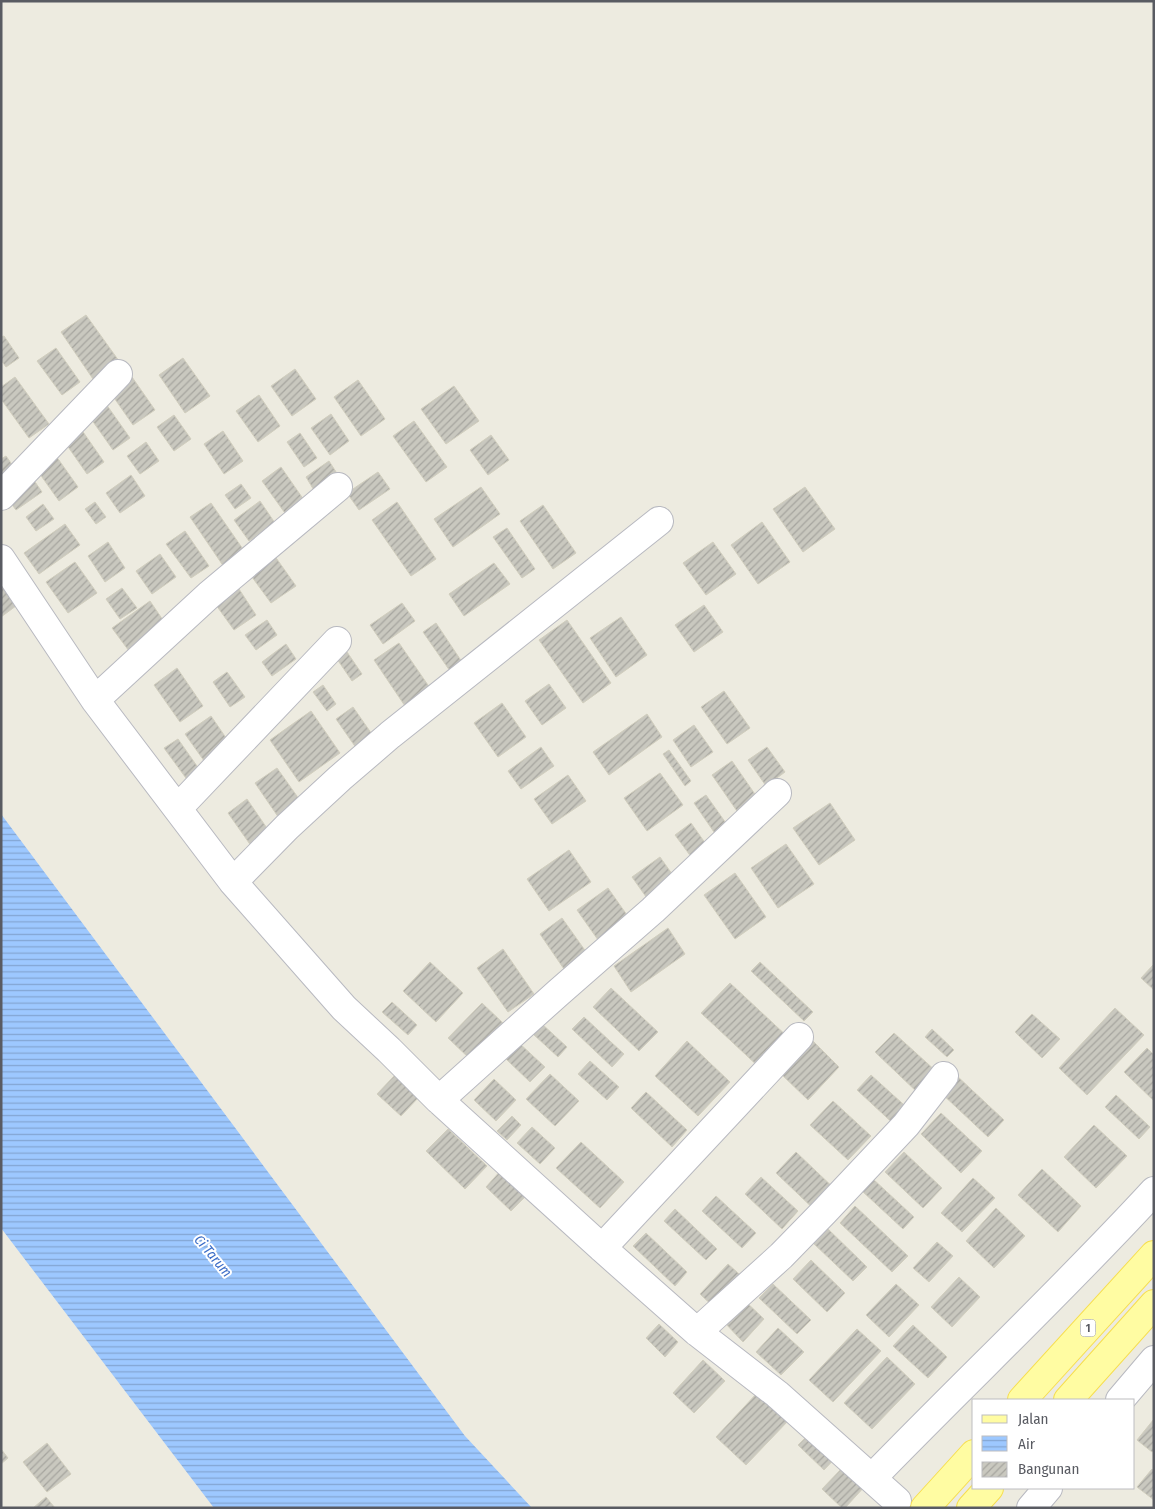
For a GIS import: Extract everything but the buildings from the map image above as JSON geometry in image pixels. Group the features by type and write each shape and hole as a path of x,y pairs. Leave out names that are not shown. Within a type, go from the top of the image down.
{"main road":[{"name":"1","path":"1023,1399 1154,1255"},
{"path":"1069,1399 1154,1304"},
{"path":"925,1508 972,1456"},
{"path":"971,1508 988,1489"}],"street":[{"path":"1,496 118,374"},
{"path":"94,700 209,595 338,487"},
{"path":"233,882 288,827 390,734 659,521"},
{"path":"1,559 94,700 233,882 344,1008 439,1100 602,1248 697,1332 777,1394 897,1501"},
{"path":"178,808 337,641"},
{"path":"439,1100 653,910 777,793"},
{"path":"602,1248 799,1037"},
{"path":"697,1332 781,1256 824,1212 906,1125 944,1076"},
{"path":"872,1478 1101,1249 1154,1191"},
{"path":"1121,1399 1154,1360"},
{"path":"1031,1508 1047,1489"}],"water":[{"name":"Ci Tarum","path":"1,814 465,1436 532,1508 214,1508 1,1228"}]}
